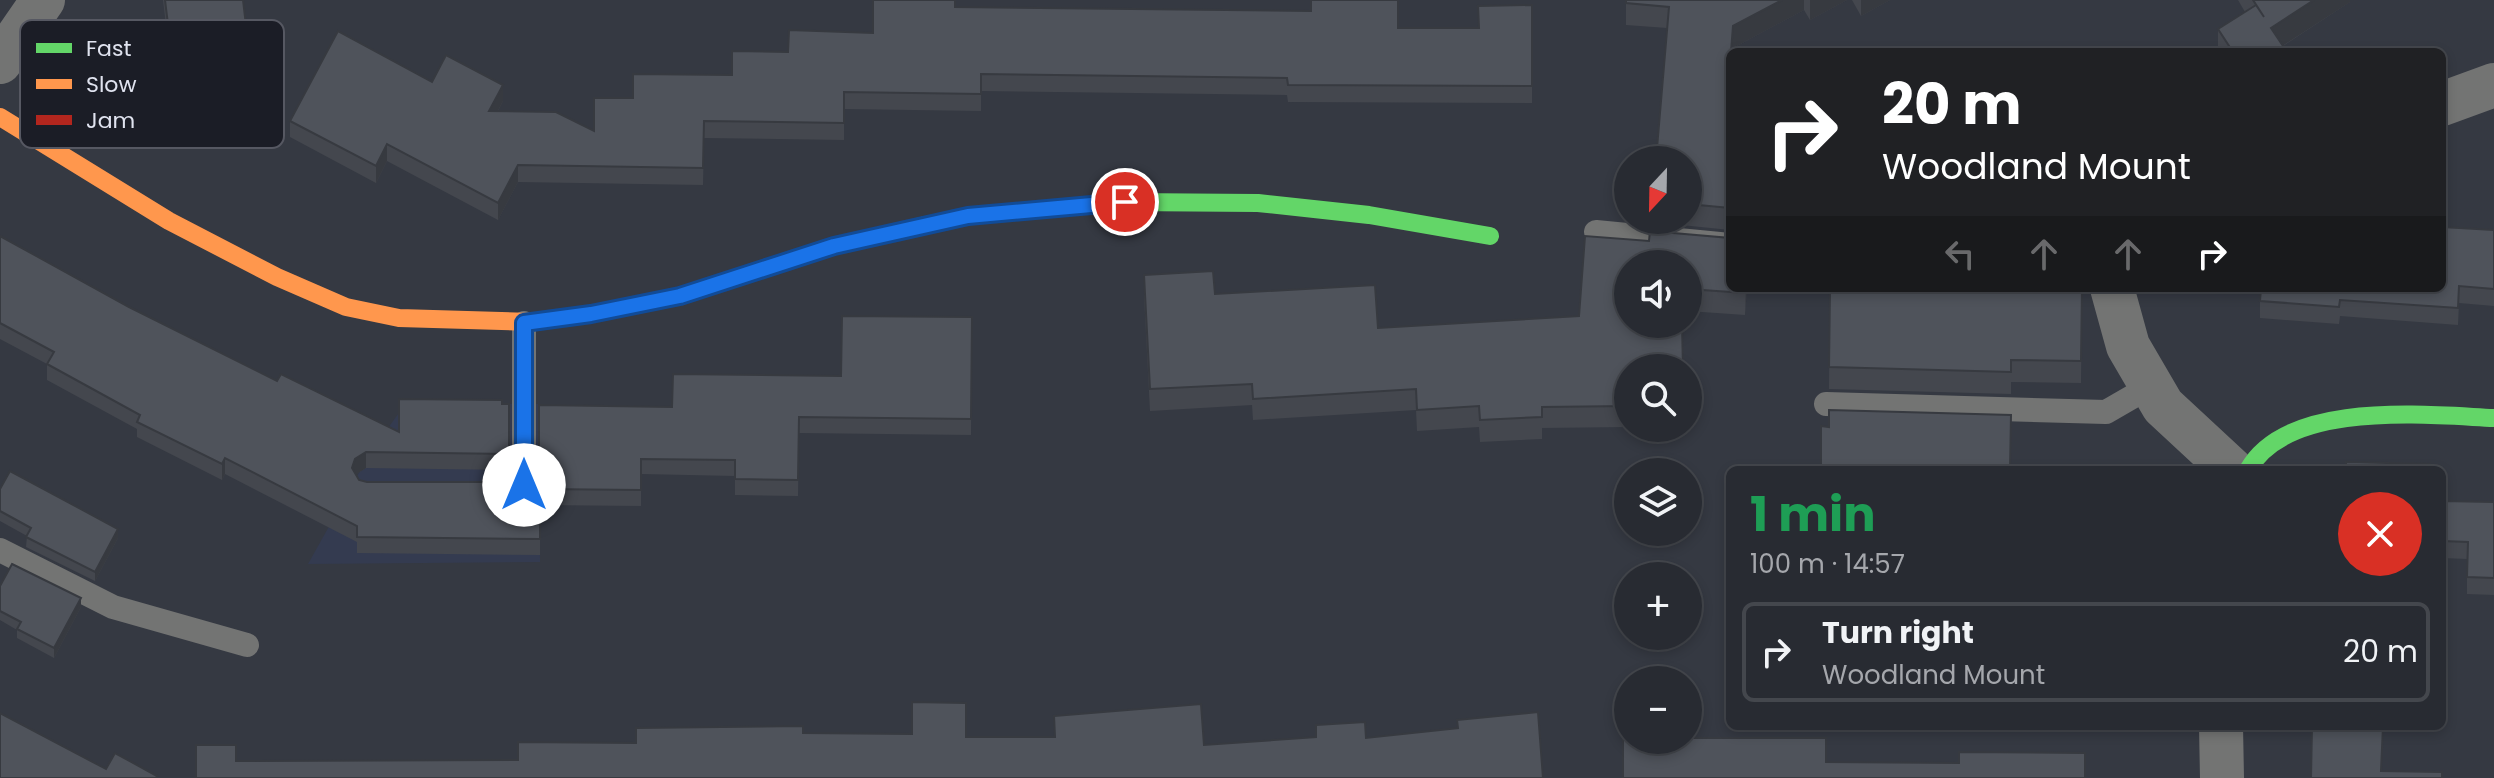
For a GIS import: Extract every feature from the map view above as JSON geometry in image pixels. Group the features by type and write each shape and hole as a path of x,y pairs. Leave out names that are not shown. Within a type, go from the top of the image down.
{"street":[{"path":"29,20 43,0"},
{"path":"0,62 20,33"},
{"path":"2446,103 2494,85"},
{"path":"0,117 20,129"},
{"path":"50,148 169,221 277,277 346,307 399,318 524,323 591,314 680,296 834,246 968,216 1125,202 1258,203 1369,215 1490,236"},
{"path":"2113,292 2128,346 2163,406 2228,466"},
{"path":"2250,466 2259,451 2296,428 2345,417 2434,415 2494,418"},
{"path":"2221,730 2222,778"}],"lane":[{"path":"1596,232 1726,245"},
{"path":"477,485 524,485 524,323"},
{"path":"1826,404 2106,412 2151,386"},
{"path":"0,550 113,607 247,645"}],"shaded area":[{"path":"406,403 539,404 540,562 308,564 370,453"}],"building":[{"path":"165,0 243,0 245,20 167,20"},
{"path":"873,0 955,0 955,7 1311,11 1311,0 1398,0 1398,28 1479,28 1478,6 1532,5 1532,86 1288,85 1287,78 981,74 981,94 844,92 844,123 704,121 703,168 518,165 498,203 387,144 376,166 290,121 338,31 432,82 446,55 503,85 489,111 556,112 594,131 594,98 633,98 633,74 732,75 732,51 788,52 789,30 873,33"},
{"path":"1626,0 1782,0 1733,26 1731,48 1726,48 1726,208 1702,205 1702,146 1657,146 1669,7 1626,3"},
{"path":"2253,0 2314,0 2271,28 2284,48 2230,48 2218,29 2256,5 2264,17"},
{"path":"2446,227 2494,230 2494,289 2459,286 2458,308 2340,300 2339,307 2260,301 2261,292 2446,292"},
{"path":"1650,234 1726,238 1726,292 1702,290 1702,250 1614,250 1614,338 1682,338 1683,354 1614,354 1614,406 1542,407 1542,417 1480,420 1479,406 1417,410 1416,389 1253,399 1252,384 1150,389 1144,275 1213,271 1215,294 1375,285 1378,328 1579,316 1585,236 1649,241"},
{"path":"0,236 129,307 277,381 281,374 399,432 399,399 502,400 502,404 509,404 509,454 366,452 355,459 352,468 359,480 367,482 531,482 539,469 539,405 672,407 673,374 841,376 842,316 972,317 971,419 799,417 798,480 735,479 735,460 641,459 641,490 540,489 540,539 357,537 357,526 225,458 222,464 137,422 140,415 47,364 54,352 0,323"},
{"path":"1830,292 2082,292 2081,361 2011,360 2011,372 1829,367"},
{"path":"1829,410 2011,415 2010,466 1821,466 1821,426 1829,427"},
{"path":"2346,462 2430,464 2430,466 2346,466"},
{"path":"10,471 118,529 95,572 26,537 31,528 0,511 0,489"},
{"path":"2446,501 2494,502 2494,578 2467,577 2468,542 2446,541"},
{"path":"12,564 81,598 54,648 17,629 21,622 0,611 0,586"},
{"path":"912,702 966,703 966,737 1055,737 1054,716 1201,704 1204,745 1316,737 1316,725 1365,722 1366,738 1458,728 1457,720 1538,712 1543,778 196,778 196,745 236,745 236,761 518,760 518,742 636,743 636,728 803,726 803,733 912,734"},
{"path":"0,713 106,769 115,753 157,776 0,778"},
{"path":"2312,730 2383,730 2381,771 2442,772 2442,778 2311,778"},
{"path":"1702,738 1826,738 1826,762 1959,763 1959,752 2085,753 2085,778 1623,778 1623,754 1702,754"}],"traffic: fast":[{"path":"917,227 968,216 1125,202 1258,203 1369,215 1490,236"},
{"path":"2251,466 2267,448 2293,432 2325,422 2396,415 2494,418"}],"traffic: slow":[{"path":"0,117 20,129"},
{"path":"50,148 169,221 277,277 346,307 399,318 532,322"}],"traffic: jam":[{"path":"532,322 680,296 834,246 917,227"}],"route":[{"path":"524,485 524,323 591,314 680,296 834,246 968,216 1125,202"}]}
